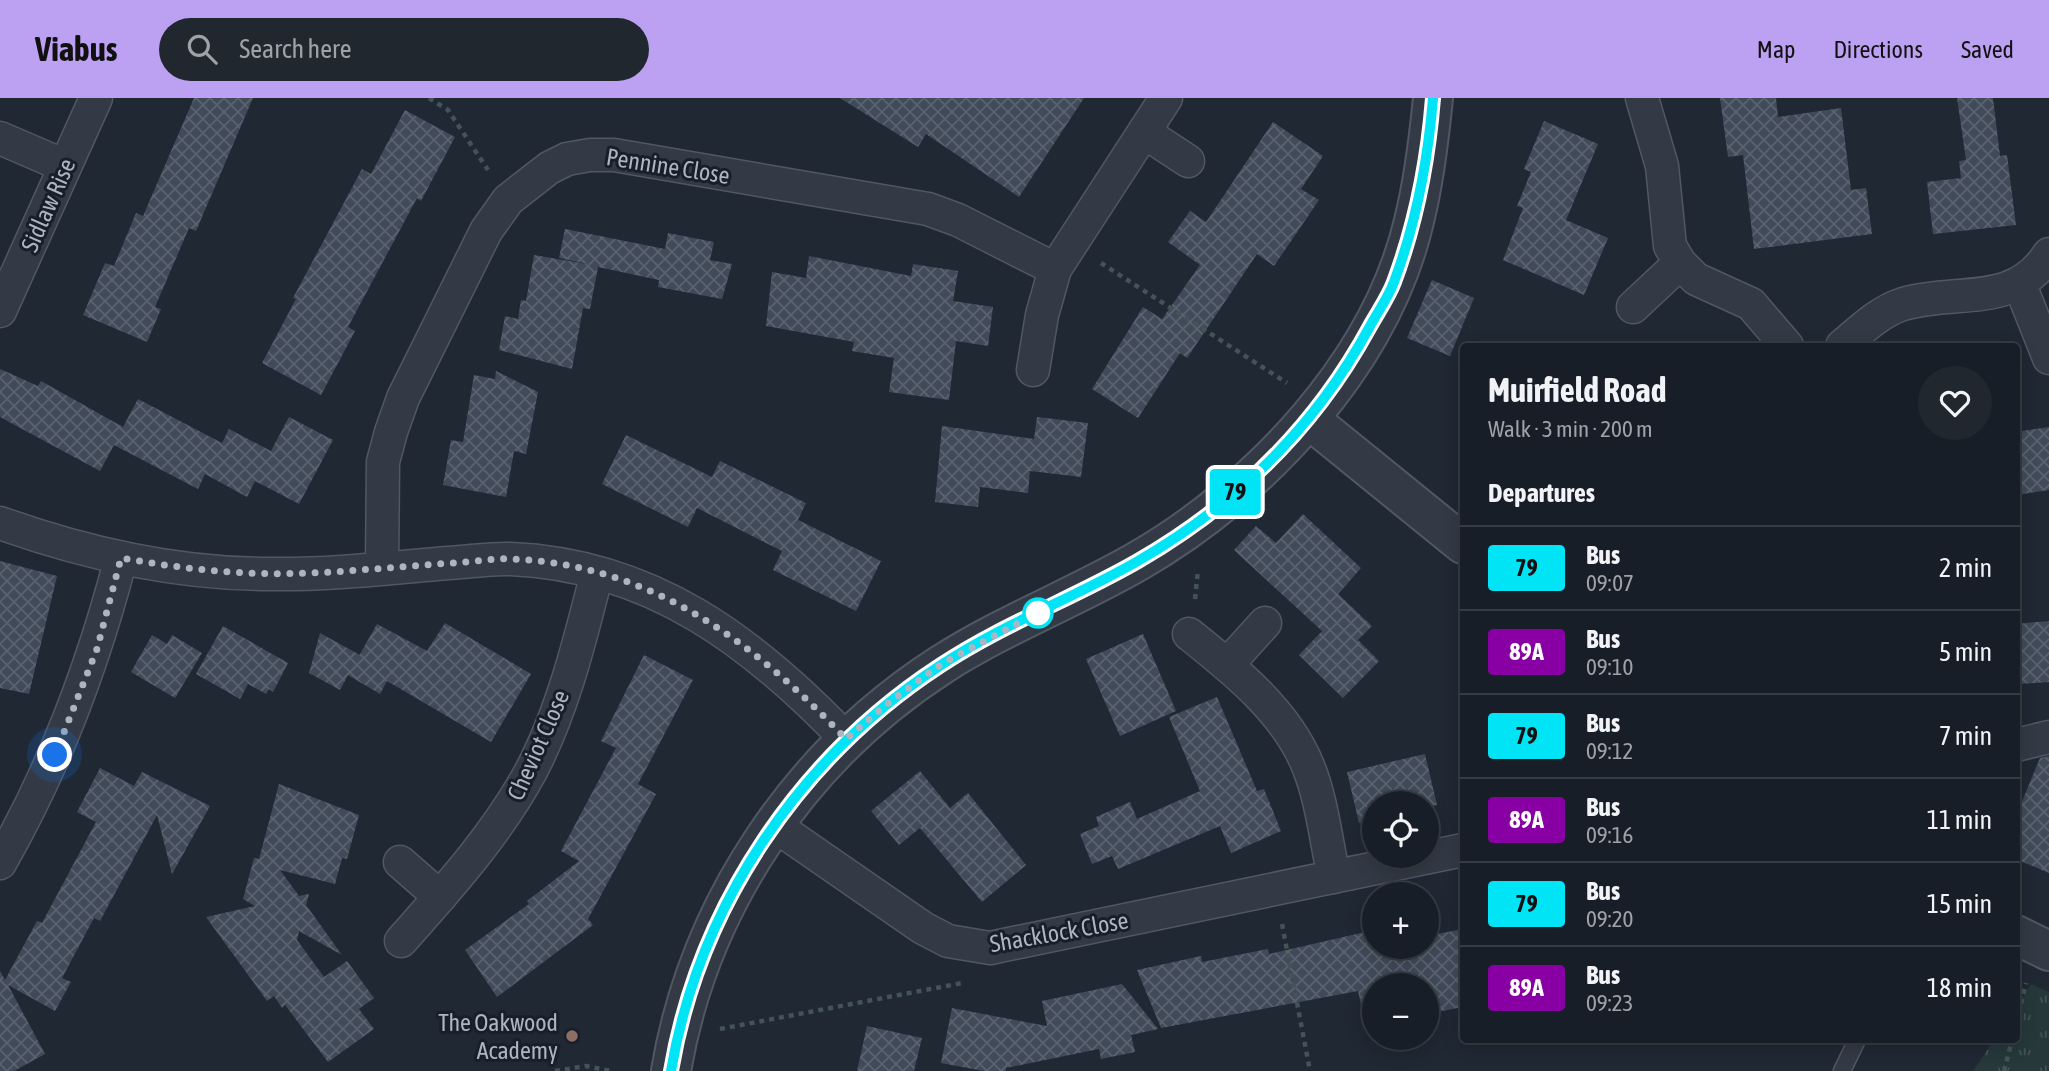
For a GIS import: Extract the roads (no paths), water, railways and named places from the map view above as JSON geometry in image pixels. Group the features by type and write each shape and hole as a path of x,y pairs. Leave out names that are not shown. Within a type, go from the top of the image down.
{"street":[{"name":"Sidlaw Rise","path":"0,311 96,98"},
{"path":"1033,370 1042,315 1063,256 1167,98"},
{"path":"674,1053 708,942 747,867 807,780 846,739 892,700 943,663 1136,562 1181,535 1248,481 1315,412 1352,359 1392,286 1414,222 1433,98"},
{"path":"1642,98 1662,166 1670,246 1680,263 1696,279 1751,304 1784,343"},
{"path":"1144,132 1188,161"},
{"path":"0,138 65,166"},
{"name":"Pennine Close","path":"382,568 382,473 391,432 403,398 486,231 508,200 530,181 567,159 614,155 928,209 1063,256"},
{"path":"1846,343 1874,319 1902,304 1998,292 2020,285 2040,268 2049,254"},
{"path":"1633,307 1680,263"},
{"path":"2020,285 2049,358"},
{"path":"1315,412 1460,541"},
{"path":"0,523 71,548 224,573 270,575 510,559 557,564 597,573 686,606 723,629 788,679 846,739"},
{"path":"0,863 33,806 77,701 97,649 121,558"},
{"name":"Cheviot Close","path":"401,941 440,897 508,810 532,770 572,666 597,573"},
{"path":"1227,665 1265,623"},
{"path":"1189,634 1227,665 1276,715 1308,767 1335,877"},
{"path":"2020,744 2049,737"},
{"name":"Shacklock Close","path":"774,825 923,928 948,940 990,948 1335,877 1460,858"},
{"path":"400,862 440,897"},
{"path":"2020,937 2049,951"}],"lane":[{"path":"1842,1071 1856,1043"}],"place":[{"name":"The Oakwood Academy","path":"572,1036"}]}
